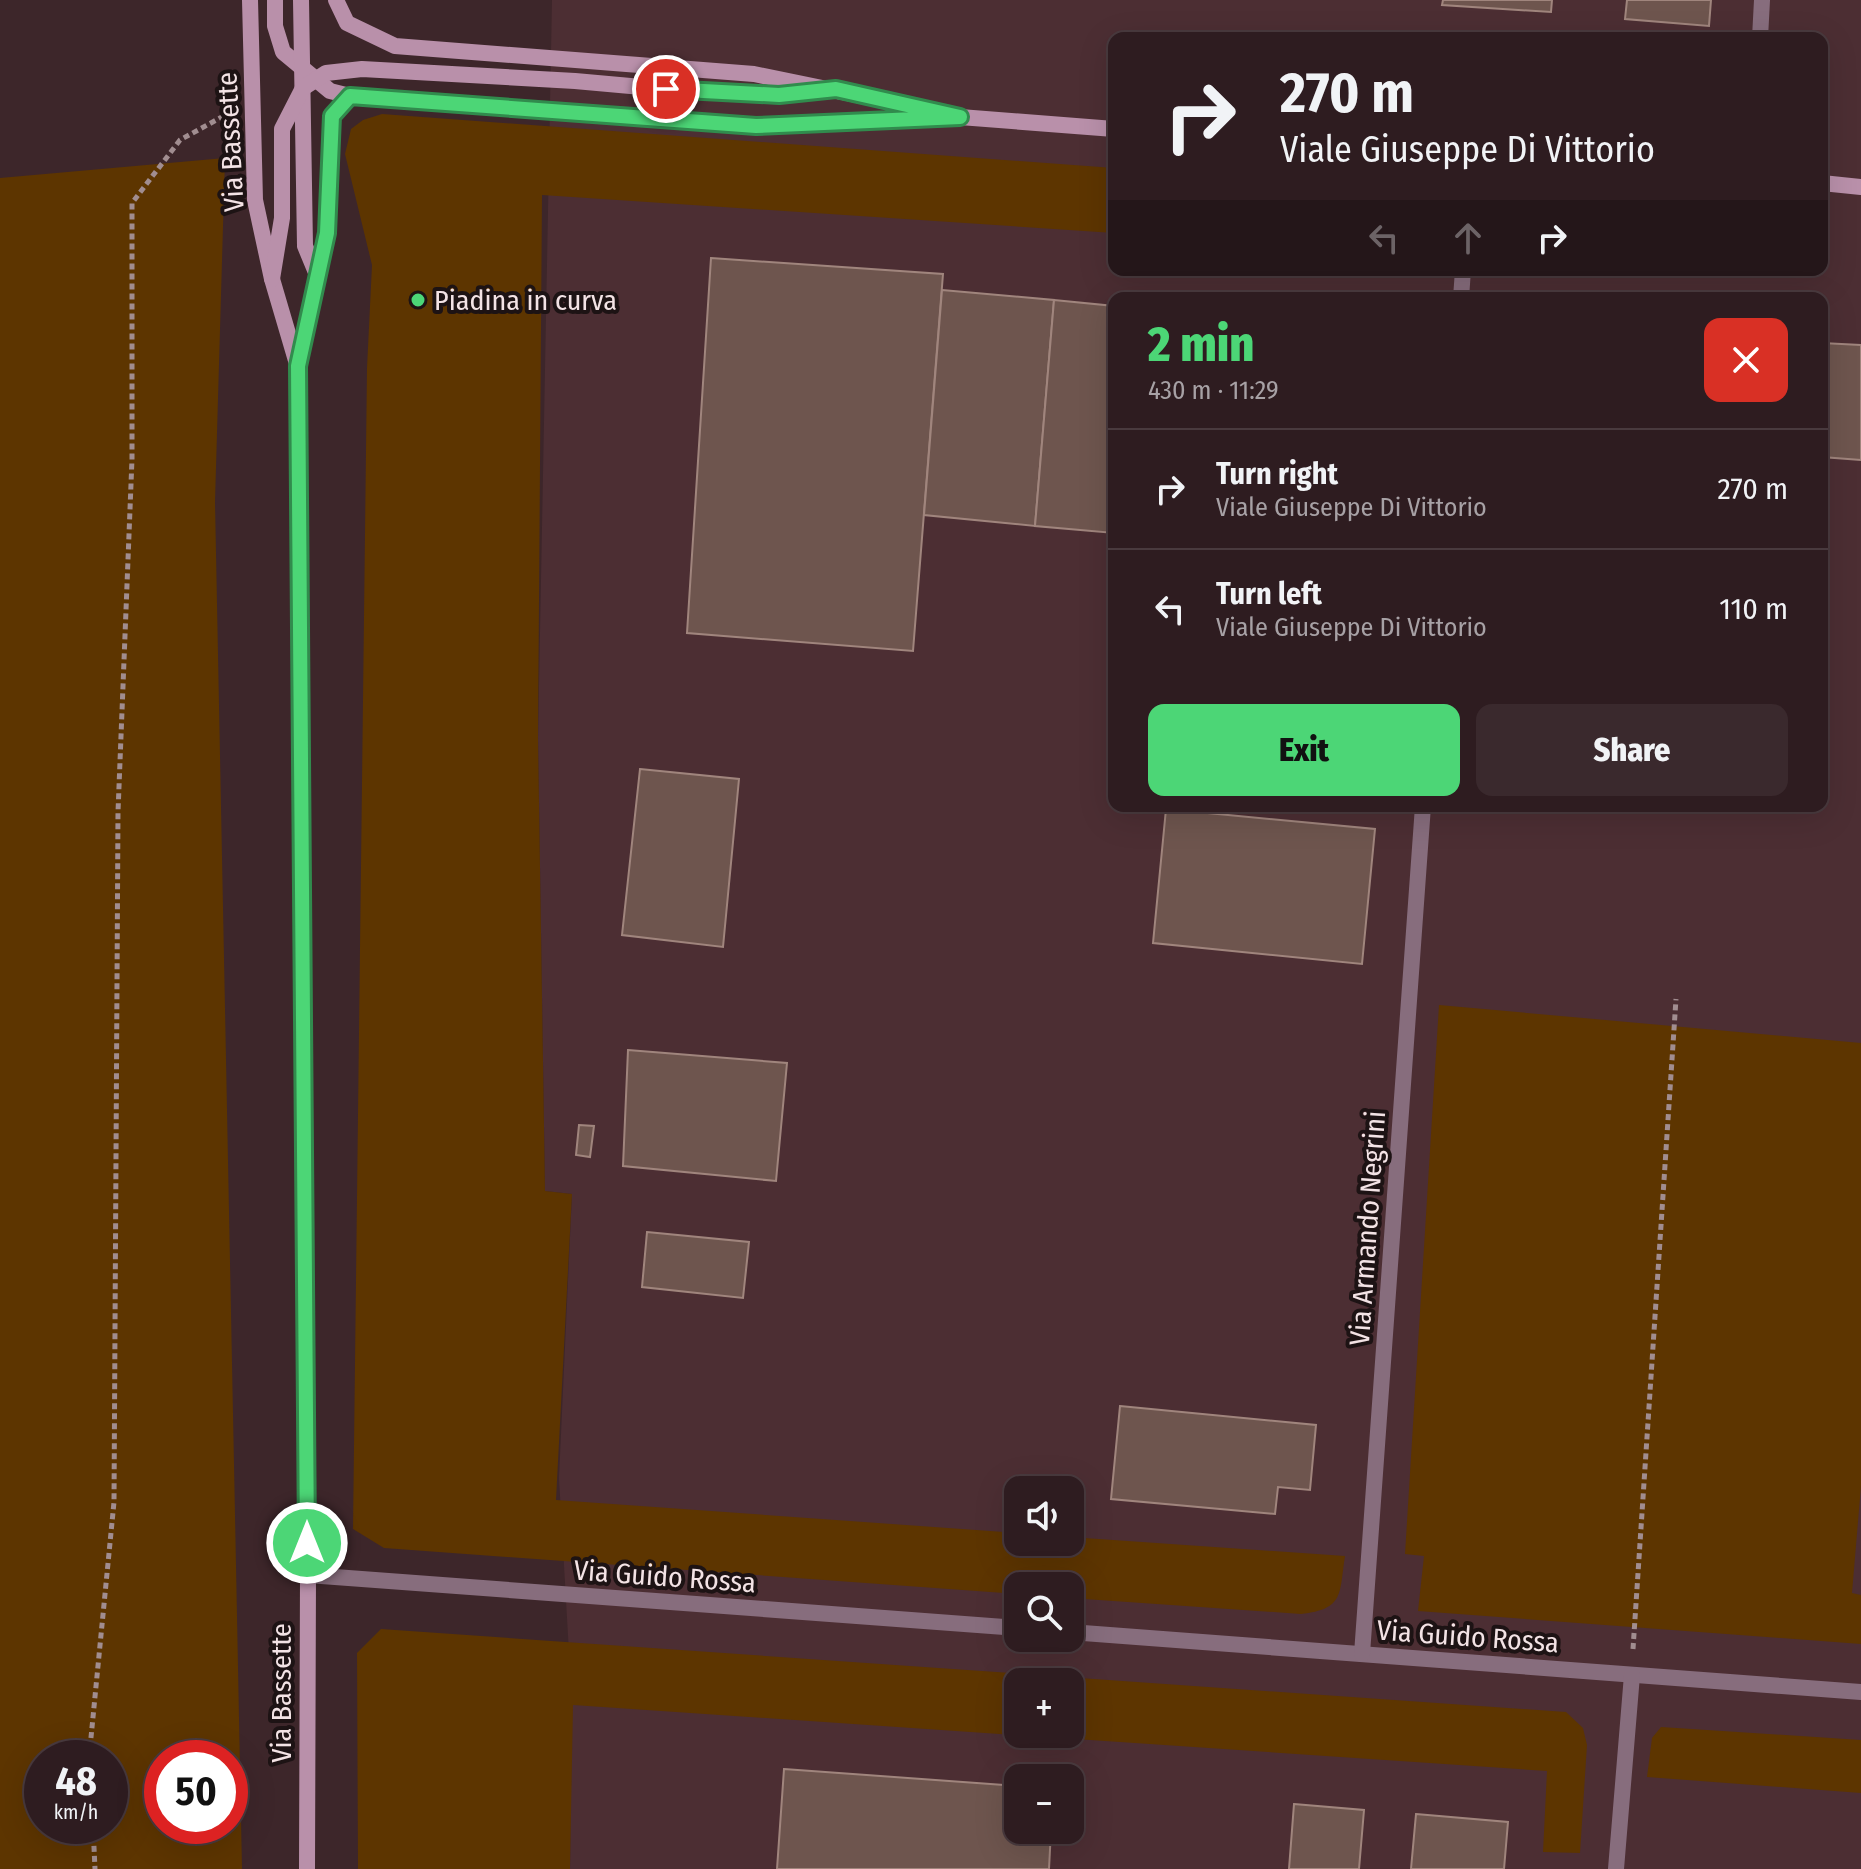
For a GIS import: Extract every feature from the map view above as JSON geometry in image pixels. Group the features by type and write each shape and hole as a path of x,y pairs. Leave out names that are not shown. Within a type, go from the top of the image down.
{"main road":[{"name":"Via Bassette","path":"250,0 255,200 272,279 298,366"},
{"path":"275,0 275,26 283,52 302,68"},
{"name":"Via Bassette","path":"301,0 302,68 310,84 305,246 317,277"},
{"path":"336,0 347,23 395,46 754,74 960,117"},
{"path":"310,84 326,73 362,69 575,81 697,92 779,95 836,89"},
{"name":"Via Bassette","path":"272,279 282,218 282,129 310,84"},
{"path":"310,84 350,96 756,126 960,117 1108,129"},
{"name":"Via Bassette","path":"307,1869 308,1575 298,366 327,233 332,116 350,96"},
{"path":"1828,184 1861,187"}],"street":[{"path":"1760,32 1762,0"},
{"name":"Via Armando Negrini","path":"1362,1654 1423,812"},
{"name":"Via Guido Rossa","path":"308,1575 1004,1627"},
{"name":"Via Guido Rossa","path":"1084,1633 1861,1692"},
{"path":"1616,1869 1632,1675"}],"path":[{"path":"91,1740 114,1502 118,812 132,459 132,203 180,140 253,99"},
{"path":"1632,1675 1676,999"},
{"path":"94,1844 95,1869"}],"shaded area":[{"path":"552,0 1861,0 1861,1869 570,1869 572,1705 559,1478 572,1194 545,1191 538,738"},
{"path":"382,114 1108,168 1108,233 542,195 538,738 545,1191 572,1194 556,1500 1004,1532 1004,1556 1084,1556 1084,1538 1345,1556 1340,1590 1333,1603 1326,1608 1301,1614 1084,1599 1084,1572 1004,1572 1004,1593 384,1548 353,1529 367,368 372,265 345,154 351,129 363,120"},
{"path":"225,158 215,502 239,1740 144,1740 144,1844 242,1844 242,1869 0,1869 0,178"},
{"path":"1439,1005 1861,1043 1861,1486 1852,1593 1861,1595 1861,1644 1418,1611 1424,1556 1405,1554"},
{"path":"381,1629 1004,1673 1004,1734 573,1705 570,1869 358,1869 357,1653"},
{"path":"1084,1678 1566,1712 1583,1728 1587,1745 1580,1853 1543,1852 1547,1771 1084,1740"},
{"path":"1661,1727 1861,1740 1861,1793 1647,1777 1652,1738"}],"building":[{"path":"1443,0 1552,0 1551,12 1442,5"},
{"path":"1627,0 1711,0 1709,26 1625,19"},
{"path":"711,258 943,274 913,651 687,633"},
{"path":"942,290 1054,300 1035,526 924,515"},
{"path":"1054,300 1108,305 1108,532 1035,526"},
{"path":"1828,343 1861,345 1861,460 1828,457"},
{"path":"640,769 739,779 723,947 622,935"},
{"path":"1166,812 1197,812 1375,829 1362,964 1153,943"},
{"path":"628,1050 787,1063 776,1181 623,1166"},
{"path":"579,1125 594,1126 590,1157 576,1155"},
{"path":"647,1232 749,1242 743,1298 642,1287"},
{"path":"1120,1406 1316,1425 1310,1490 1278,1487 1275,1514 1111,1499"},
{"path":"784,1769 1004,1785 1004,1844 1050,1844 1049,1869 777,1869"},
{"path":"1294,1804 1364,1810 1359,1869 1289,1869"},
{"path":"1416,1814 1508,1822 1504,1869 1411,1869"}],"place":[{"name":"Piadina in curva","path":"418,300"}],"route":[{"path":"307,1543 298,366 327,233 332,116 350,96 756,126 960,117 836,89 779,95 666,89"}]}
